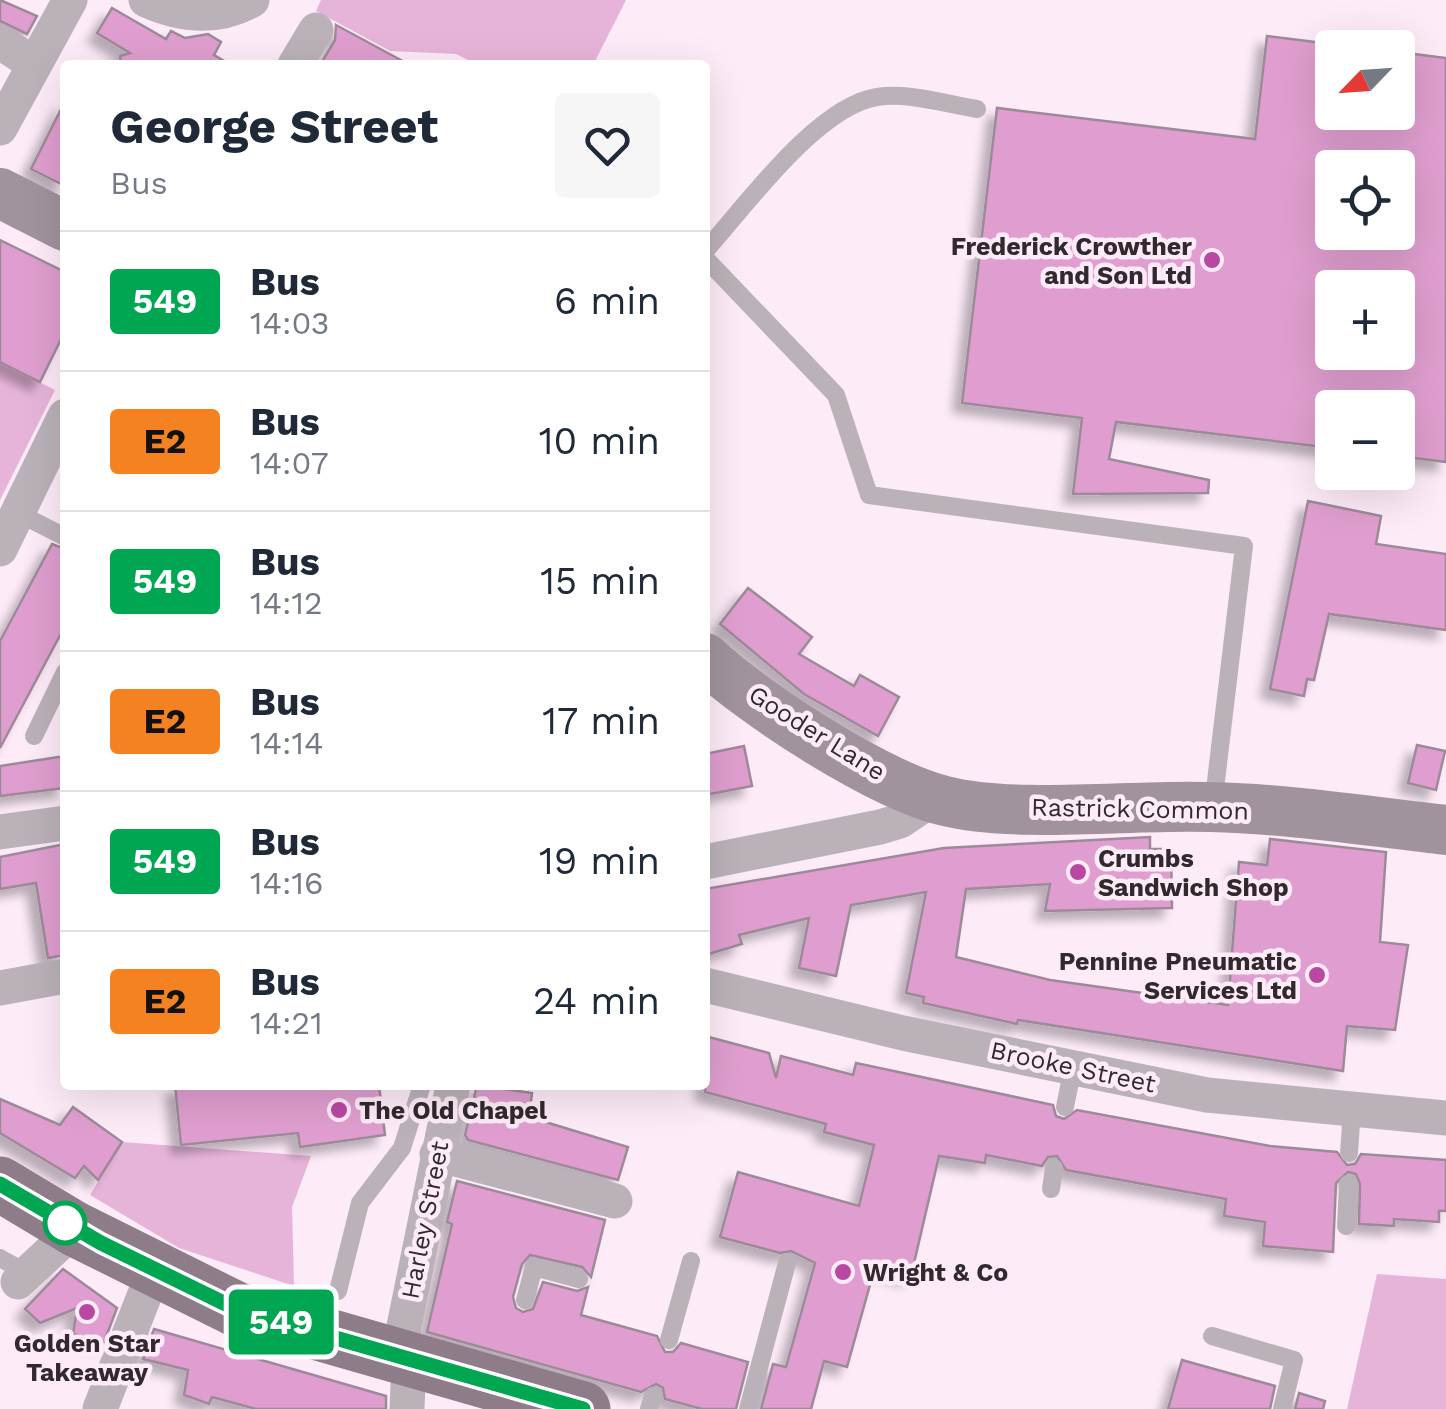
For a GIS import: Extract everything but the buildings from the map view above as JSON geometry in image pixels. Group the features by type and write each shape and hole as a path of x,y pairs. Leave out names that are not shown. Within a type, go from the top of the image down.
{"main road":[{"path":"0,1184 154,1271 238,1310 405,1375 503,1378 583,1409"}],"street":[{"path":"0,128 70,0"},
{"path":"146,0 198,15 230,11 252,0"},
{"path":"298,60 316,30"},
{"path":"0,42 34,64"},
{"path":"0,193 60,223"},
{"path":"6,531 60,426"},
{"name":"Gooder Lane","path":"710,662 786,718 865,766 934,798"},
{"path":"710,861 900,820 934,798"},
{"name":"Rastrick Common","path":"934,798 998,807 1212,806 1446,830"},
{"path":"0,832 60,823"},
{"path":"0,988 60,977"},
{"name":"Brooke Street","path":"710,985 903,1033 1207,1095 1446,1118"},
{"name":"Harley Street","path":"405,1375 437,1154 452,1090"},
{"path":"437,1154 615,1201"},
{"path":"15,1271 75,1229"},
{"path":"100,1409 154,1271"}],"lane":[{"path":"710,249 792,154 850,107 875,97 894,96 977,109"},
{"path":"710,260 836,395 869,495 1244,546 1212,806"},
{"path":"6,531 60,536"},
{"path":"34,736 60,687"},
{"path":"1065,1108 1073,1067"},
{"path":"338,1291 360,1203 402,1148 420,1090"},
{"path":"1350,1153 1352,1109"},
{"path":"1050,1188 1054,1168"},
{"path":"1346,1226 1348,1184"},
{"path":"669,1340 691,1261"},
{"path":"748,1409 787,1263"},
{"path":"524,1300 534,1267 579,1279"},
{"path":"1212,1336 1294,1360 1282,1409"}],"shaded area":[{"path":"321,0 626,0 596,60 468,60 456,54 390,51 316,11"},
{"path":"0,362 55,390 0,500"},
{"path":"122,1142 311,1156 292,1207 294,1286 179,1248 90,1195"},
{"path":"1377,1274 1446,1279 1446,1409 1347,1409"}],"bus line":[{"name":"549","path":"0,1184 101,1243 238,1310 583,1409"}],"place":[{"name":"Frederick Crowther and Son Ltd","path":"1212,260"},
{"name":"Crumbs Sandwich Shop","path":"1078,872"},
{"name":"Pennine Pneumatic Services Ltd","path":"1317,975"},
{"name":"The Old Chapel","path":"339,1110"},
{"name":"Wright & Co","path":"843,1272"},
{"name":"Golden Star Takeaway","path":"87,1312"}]}
